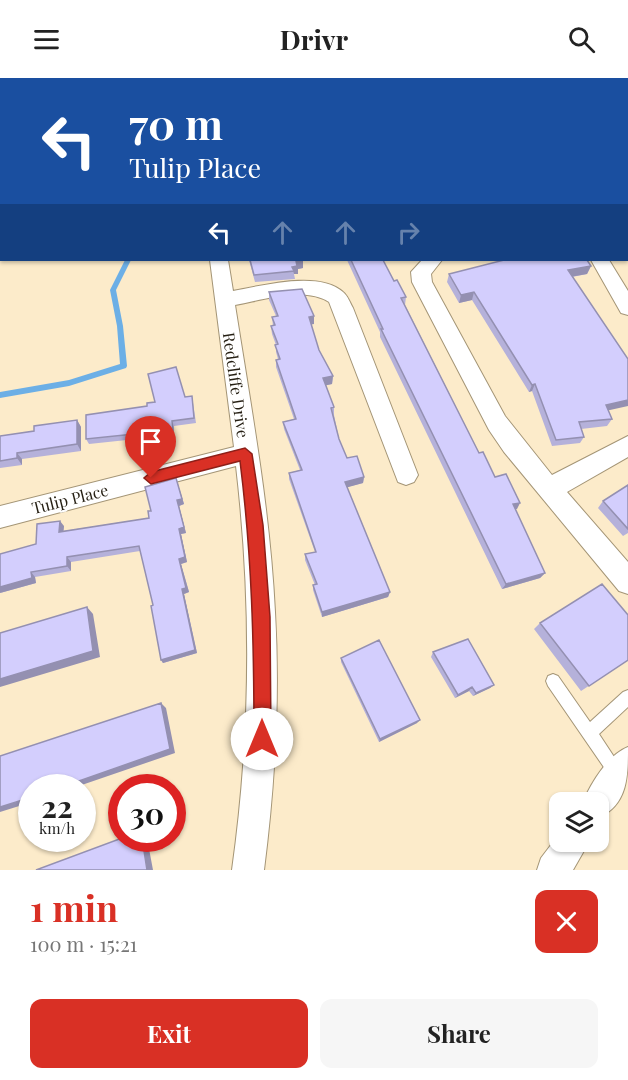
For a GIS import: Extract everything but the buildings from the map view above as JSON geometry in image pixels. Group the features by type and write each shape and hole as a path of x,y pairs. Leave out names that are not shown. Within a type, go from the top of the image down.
{"street":[{"name":"Redcliffe Drive","path":"219,261 255,525 262,617 262,739 248,870"},
{"path":"432,261 420,272 422,282 497,423 521,457 628,582"},
{"path":"601,261 628,308"},
{"path":"224,300 309,288 324,290 335,296 343,308 406,475"},
{"path":"549,489 628,446"},
{"name":"Tulip Place","path":"0,517 245,454"},
{"path":"607,792 623,769"},
{"path":"553,870 566,852"}],"lane":[{"path":"554,681 589,733 623,769"},
{"path":"589,733 628,697"}],"waterway":[{"path":"0,395 69,383 124,366 113,290 128,261"}],"route":[{"path":"151,478 245,454 255,525 262,617 262,739"}]}
